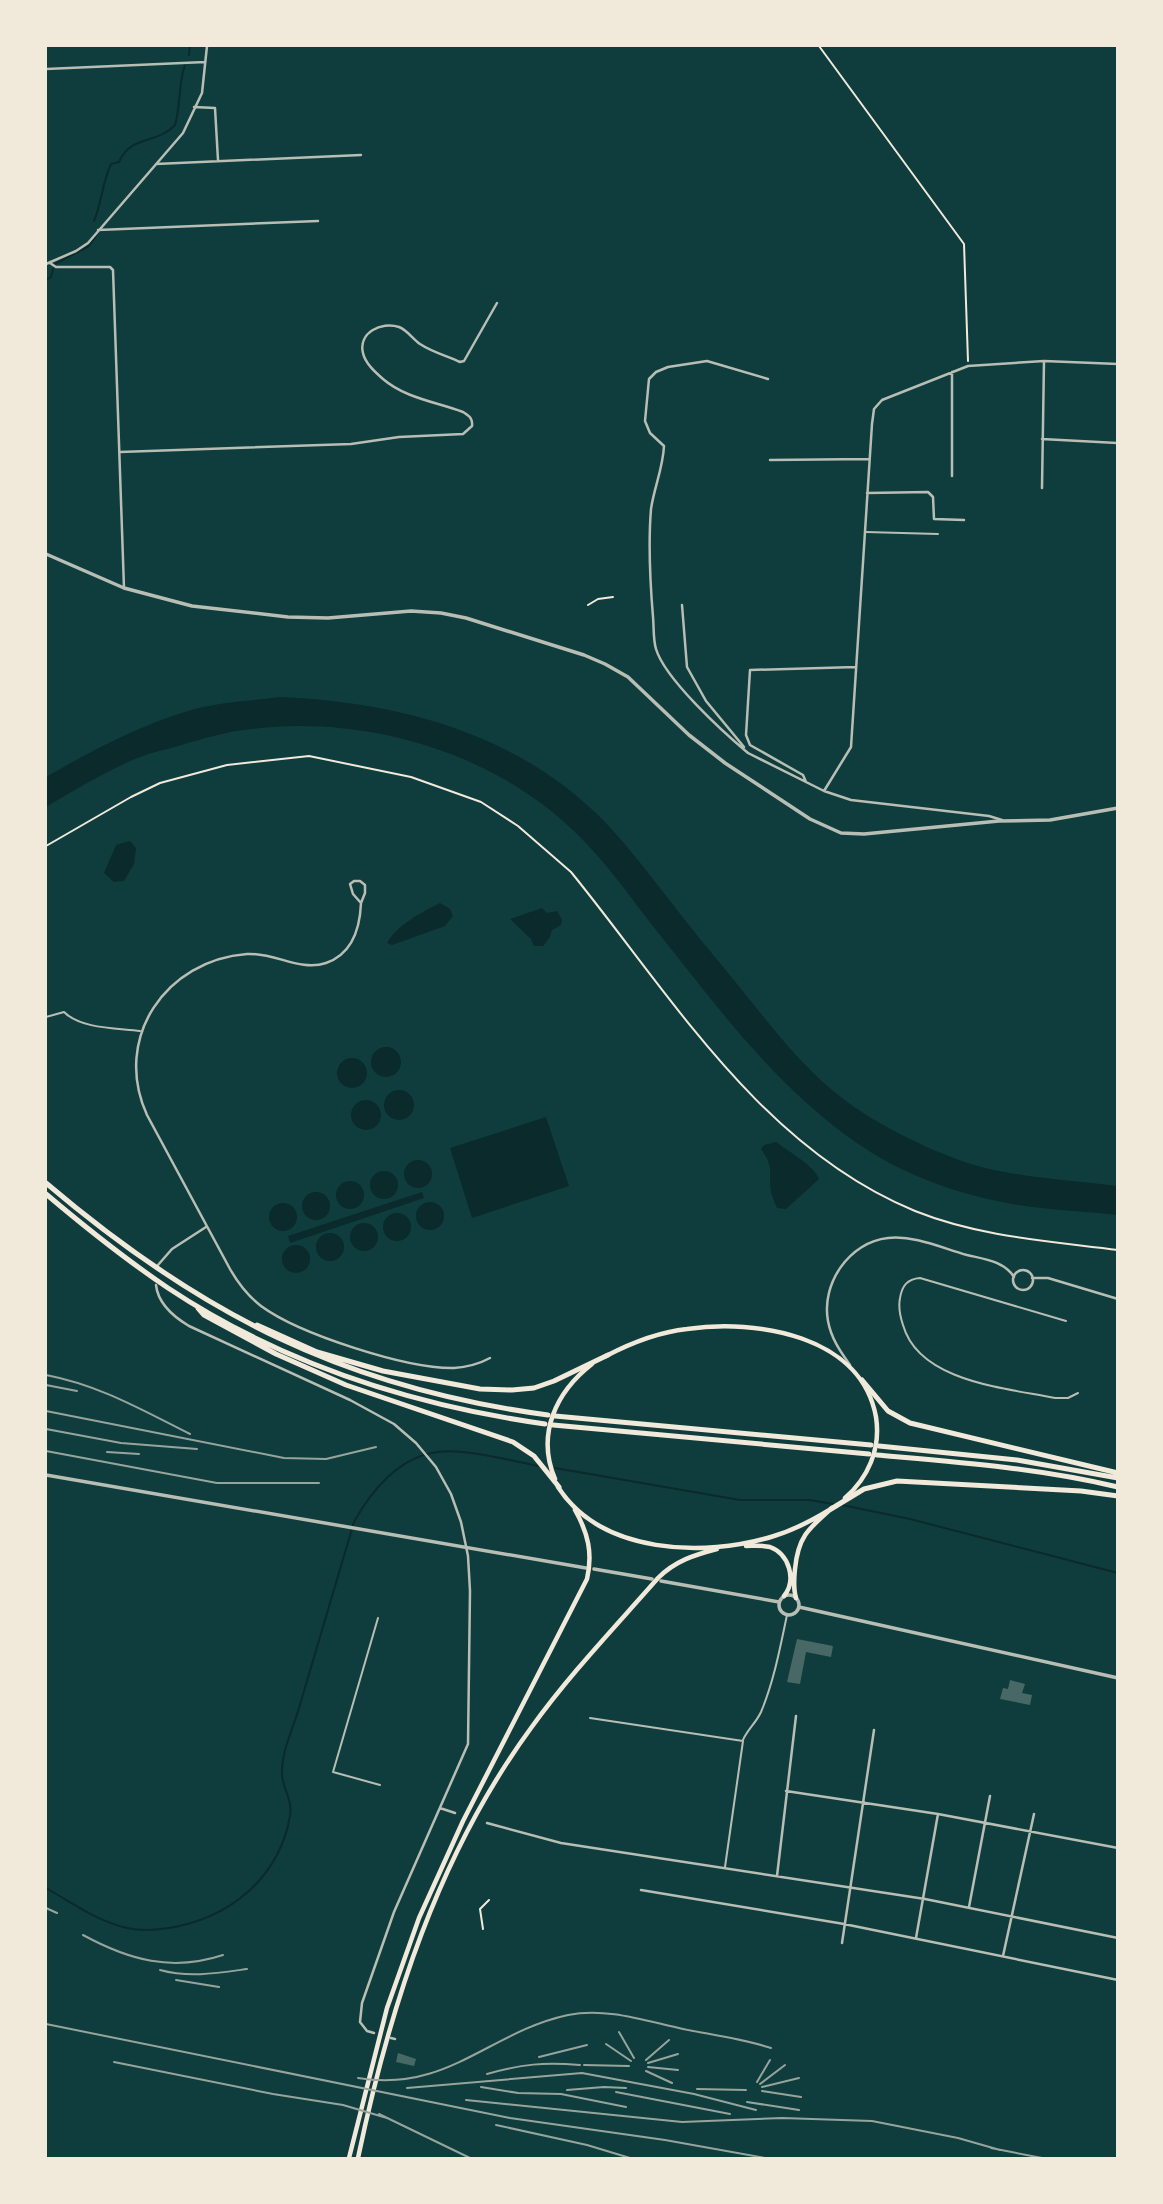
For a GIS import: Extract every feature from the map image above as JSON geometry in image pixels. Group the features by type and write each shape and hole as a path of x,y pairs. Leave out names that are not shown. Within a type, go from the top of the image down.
{"highway":[{"path":"46,1183 109,1236 144,1261 223,1310 290,1344 424,1392 492,1407 548,1415"},
{"path":"46,1194 169,1289 290,1354 354,1380 425,1402 545,1424"},
{"path":"193,1304 204,1315 229,1329 311,1369 387,1400 497,1436 527,1451 571,1504 586,1531 590,1551 590,1570 576,1604 520,1709 447,1855 419,1918 387,2008 349,2158"},
{"path":"223,1310 317,1352 383,1371 480,1388 512,1390 544,1385 639,1341 675,1331 708,1326 737,1326 774,1331 811,1342 833,1354 854,1370 888,1411 910,1423 1118,1472"},
{"path":"559,1487 547,1451 551,1417 567,1387 608,1355"},
{"path":"796,1598 794,1586 799,1544 803,1535 816,1519 854,1490 869,1469 877,1443 875,1415 862,1380"},
{"path":"555,1416 871,1446"},
{"path":"553,1425 869,1454"},
{"path":"879,1446 1017,1460 1118,1478"},
{"path":"877,1455 1013,1468 1118,1487"},
{"path":"831,1508 864,1489 897,1481 1081,1491 1118,1496"},
{"path":"571,1504 587,1518 605,1528 646,1542 690,1547 759,1546 778,1552 785,1559 791,1576 785,1596"},
{"path":"358,2158 395,2010 407,1971 437,1896 482,1803 531,1728 667,1570 688,1558 772,1536 816,1519"}],"street":[{"path":"48,264 83,247 183,133 202,93 207,46"},
{"path":"46,69 205,62"},
{"path":"194,107 215,108 218,160"},
{"path":"156,164 361,155"},
{"path":"98,230 318,221"},
{"path":"48,264 55,267 110,267 113,270 124,587"},
{"path":"120,452 341,444 399,437 463,434 472,426 469,416 398,390 372,368 363,353 362,344 372,329 398,327 431,350 460,362 464,360 497,303"},
{"path":"768,379 707,361 668,367 656,372 649,379 645,421 650,433 664,446 652,505 649,542 655,648 663,666 726,734 748,753 824,791 851,800 989,816 1002,820"},
{"path":"1042,488 1044,361"},
{"path":"824,791 851,747 869,459 873,414 879,402 968,366 1044,361 1118,363"},
{"path":"952,372 952,476"},
{"path":"1042,439 1117,443"},
{"path":"770,460 869,459"},
{"path":"867,493 928,492 933,497 934,519 964,520"},
{"path":"865,532 938,534"},
{"path":"46,554 124,587 192,606 255,615 328,618 419,611 466,618 563,648 605,664 634,683 710,752 786,803 830,829 846,834 1002,820 1064,818 1118,808"},
{"path":"682,605 687,667 706,701 748,753"},
{"path":"806,782 803,775 750,745 746,735 750,670 856,667"},
{"path":"361,903 352,891 351,884 354,881 365,885 360,919 355,936 345,951 331,961 321,965 306,965 256,954 212,961 188,973 165,992 141,1031 137,1065 142,1104 233,1275 246,1292 266,1309 301,1327 366,1351 434,1366 463,1367 490,1358"},
{"path":"46,1017 64,1012 71,1019 82,1022 141,1031"},
{"path":"158,1265 172,1249 206,1227"},
{"path":"854,1370 834,1341 827,1306 840,1268 860,1247 883,1239 910,1239 1002,1264 1014,1277 1015,1286 1023,1290 1031,1286 1032,1278 1029,1272 1017,1273 1014,1277"},
{"path":"1032,1278 1045,1277 1118,1299"},
{"path":"1066,1321 920,1278 911,1280 903,1287 899,1304 909,1340 922,1356 946,1372 1055,1398 1068,1398 1078,1393"},
{"path":"156,1285 162,1302 183,1322 394,1424 436,1467 454,1503 466,1547 470,1591 470,1732 466,1752 394,1912 362,2003 360,2022 367,2031 374,2033"},
{"path":"46,1475 586,1568"},
{"path":"594,1569 652,1579"},
{"path":"661,1581 779,1602"},
{"path":"779,1602 785,1596 796,1598 799,1606 796,1612 787,1615"},
{"path":"779,1602 782,1612 787,1615"},
{"path":"799,1606 1118,1678"},
{"path":"725,1868 743,1741 759,1717 774,1678 787,1615"},
{"path":"378,1618 333,1772 380,1785"},
{"path":"777,1876 796,1716"},
{"path":"590,1718 743,1741"},
{"path":"842,1943 874,1730"},
{"path":"786,1791 938,1814 1118,1848"},
{"path":"969,1907 990,1796"},
{"path":"440,1808 455,1813"},
{"path":"916,1938 938,1814"},
{"path":"1003,1956 1034,1814"},
{"path":"487,1823 568,1844 925,1899 1118,1938"},
{"path":"641,1890 844,1924 1118,1980"}],"path":[{"path":"819,46 964,244 968,366"},
{"path":"588,605 598,599 613,597"},
{"path":"46,846 146,789 227,765 309,756 411,777 446,788 499,812 571,872 744,1088 783,1125 846,1174 914,1210 966,1227 1022,1238 1118,1250"},
{"path":"483,1929 480,1909 489,1900"}],"water":[{"path":"280,697 324,700 410,715 491,743 529,763 565,787 599,816 634,855 780,1037 818,1078 846,1101 898,1133 971,1164 1025,1176 1117,1186 1117,1215 1017,1205 969,1194 899,1168 857,1143 798,1095 745,1040 605,864 576,833 543,805 507,781 426,745 383,734 339,728 295,726 243,730 140,757 101,775 46,807 46,777 115,740 169,717 199,708"},
{"path":"130,841 136,848 134,864 124,881 114,882 104,873 116,845"},
{"path":"440,903 450,909 453,916 445,926 392,945 387,943 403,925"},
{"path":"542,908 547,913 557,911 562,920 561,925 552,930 543,946 534,946 531,939 510,919"},
{"path":"386,1047 397,1051 401,1062 397,1073 386,1077 375,1073 371,1062 375,1051"},
{"path":"352,1058 363,1062 367,1073 363,1084 352,1088 341,1084 337,1073 341,1062"},
{"path":"399,1090 410,1094 414,1105 410,1116 399,1120 388,1116 384,1105 388,1094"},
{"path":"366,1100 377,1104 381,1115 377,1126 366,1130 355,1126 351,1115 355,1104"},
{"path":"546,1117 569,1186 472,1218 450,1148"},
{"path":"776,1142 807,1164 819,1179 786,1209 777,1208 771,1192 770,1166 761,1149 764,1145"},
{"path":"418,1160 428,1164 432,1174 428,1184 418,1188 408,1184 404,1174 408,1164"},
{"path":"384,1171 394,1175 398,1185 394,1195 384,1199 374,1195 370,1185 374,1175"},
{"path":"350,1181 360,1185 364,1195 360,1205 350,1209 340,1205 336,1195 340,1185"},
{"path":"316,1192 326,1196 330,1206 326,1216 316,1220 306,1216 302,1206 306,1196"},
{"path":"422,1192 424,1198 290,1243 288,1236"},
{"path":"430,1202 440,1206 444,1216 440,1226 430,1230 420,1226 416,1216 420,1206"},
{"path":"283,1203 293,1207 297,1217 293,1227 283,1231 273,1227 269,1217 273,1207"},
{"path":"397,1213 407,1217 411,1227 407,1237 397,1241 387,1237 383,1227 387,1217"},
{"path":"364,1223 374,1227 378,1237 374,1247 364,1251 354,1247 350,1237 354,1227"},
{"path":"330,1233 340,1237 344,1247 340,1257 330,1261 320,1257 316,1247 320,1237"},
{"path":"296,1245 306,1249 310,1259 306,1269 296,1273 286,1269 282,1259 286,1249"}],"building":[{"path":"797,1639 833,1646 831,1657 806,1652 800,1684 787,1682"},
{"path":"1010,1680 1025,1684 1022,1693 1032,1695 1030,1705 1000,1699 1003,1688 1008,1689"},
{"path":"398,2053 416,2059 414,2066 396,2062"}],"waterway":[{"path":"189,55 190,46"},
{"path":"94,221 111,164 119,162 130,147 160,135 175,125 185,65"},
{"path":"55,264 89,246 98,233"},
{"path":"46,280 51,277 53,269"},
{"path":"46,1888 105,1921 143,1930 191,1923 231,1905 248,1892 263,1876 284,1838 291,1811 282,1775 285,1749 354,1522 369,1499 399,1468 423,1455 437,1452 474,1453 539,1466"},
{"path":"555,1468 740,1500 810,1500 833,1504"},
{"path":"842,1505 910,1519 1118,1573"}],"railway":[{"path":"46,1375 102,1392 190,1434"},
{"path":"46,1385 77,1391"},
{"path":"46,1411 284,1458 326,1459 376,1447"},
{"path":"46,1429 121,1443 197,1449"},
{"path":"46,1451 217,1483 319,1483"},
{"path":"107,1452 139,1454"},
{"path":"46,1908 57,1913"},
{"path":"83,1935 117,1951 151,1961 186,1963 223,1955"},
{"path":"160,1970 193,1974 247,1969"},
{"path":"176,1980 219,1987"},
{"path":"358,2078 389,2080 417,2077 443,2069 540,2023 582,2013 626,2016 771,2048"},
{"path":"46,2024 510,2118 665,2140 765,2158"},
{"path":"619,2032 634,2058"},
{"path":"646,2060 669,2040"},
{"path":"606,2044 631,2061"},
{"path":"539,2057 587,2045"},
{"path":"648,2063 678,2054"},
{"path":"757,2082 770,2060"},
{"path":"114,2062 273,2094 343,2105 387,2118"},
{"path":"487,2074 533,2065 580,2065"},
{"path":"584,2065 629,2066"},
{"path":"760,2084 785,2065"},
{"path":"648,2067 678,2070"},
{"path":"646,2071 672,2083"},
{"path":"407,2088 582,2073 694,2094 756,2110"},
{"path":"762,2087 799,2078"},
{"path":"481,2087 518,2093 561,2094 626,2107"},
{"path":"567,2090 626,2088"},
{"path":"697,2089 746,2090"},
{"path":"762,2091 801,2097"},
{"path":"616,2092 730,2114"},
{"path":"466,2100 682,2122 782,2118 872,2121 958,2138 1000,2150"},
{"path":"747,2102 799,2110"},
{"path":"379,2114 470,2158"},
{"path":"496,2125 587,2145 630,2158"},
{"path":"991,2148 1042,2158"}]}
